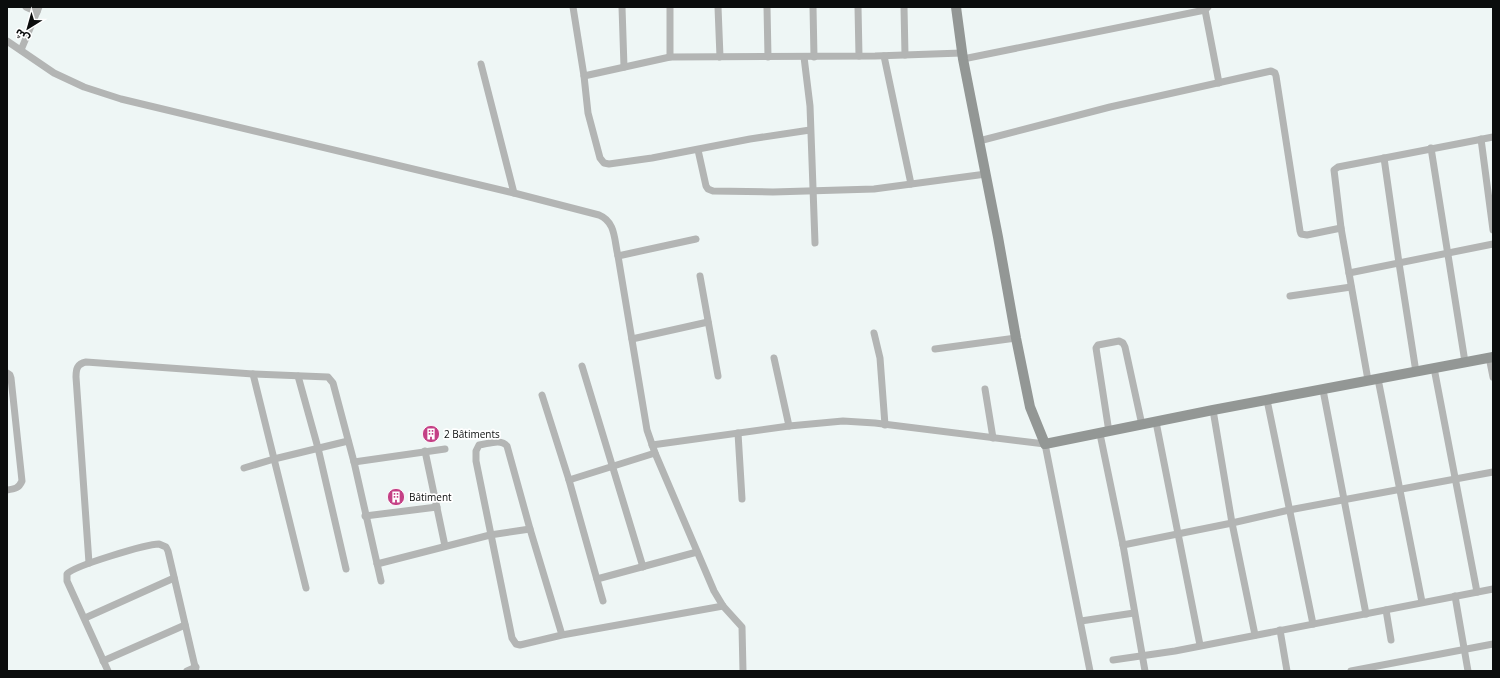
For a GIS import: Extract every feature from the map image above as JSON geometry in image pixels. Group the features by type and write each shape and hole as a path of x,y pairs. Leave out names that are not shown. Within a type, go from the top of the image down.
{"street":[{"path":"21,50 38,9 26,7"},
{"path":"573,7 584,76 588,113 600,158 604,162 609,164 618,163 698,150 750,139 810,130"},
{"path":"622,7 624,67"},
{"path":"670,7 670,57"},
{"path":"718,7 720,57"},
{"path":"767,7 768,57"},
{"path":"812,7 814,57"},
{"path":"858,7 859,56"},
{"path":"904,7 905,55"},
{"path":"956,7 962,56 986,174 1016,338 1030,407 1046,444 1090,671"},
{"path":"584,76 670,57 962,56 1207,9 1219,83"},
{"path":"7,41 65,79 121,99 514,193 604,218 611,224 618,256 647,430 655,453 714,591 723,606 742,627 743,671"},
{"path":"884,56 911,184"},
{"path":"804,57 810,106 815,243"},
{"path":"481,64 514,193"},
{"path":"979,141 1110,107 1271,71 1274,73 1301,234 1307,235 1341,228"},
{"path":"1422,602 1400,490 1351,287 1341,228 1334,170 1338,166 1493,137"},
{"path":"1481,139 1493,230"},
{"path":"1431,148 1465,362"},
{"path":"698,150 706,186 708,189 713,191 773,192 874,189 986,174"},
{"path":"1384,158 1398,263 1416,372"},
{"path":"618,256 696,239"},
{"path":"1349,273 1493,244"},
{"path":"700,276 718,376"},
{"path":"1290,296 1351,287"},
{"path":"632,339 708,322"},
{"path":"874,333 880,358 885,425"},
{"path":"935,349 1016,338"},
{"path":"1142,425 1123,343 1119,341 1098,345 1096,348 1105,433 1134,613 1145,671"},
{"path":"652,445 789,426 844,421 1046,444 1213,410 1491,357 1493,377"},
{"path":"774,358 789,426"},
{"path":"89,563 76,377 78,366 81,363 86,362 253,374 328,377 331,379 354,462 365,516 381,581"},
{"path":"582,366 643,567"},
{"path":"1434,368 1477,592"},
{"path":"7,373 10,374 12,378 22,480 17,488 7,490"},
{"path":"253,374 306,588"},
{"path":"298,376 318,448 346,569"},
{"path":"985,389 993,438"},
{"path":"1323,390 1366,614"},
{"path":"542,395 603,601"},
{"path":"1267,400 1313,624"},
{"path":"1213,410 1232,523 1255,635"},
{"path":"1156,422 1200,645"},
{"path":"738,433 742,499"},
{"path":"244,468 348,441"},
{"path":"562,635 508,450 505,444 500,441 479,445 476,451 476,461 513,641 516,644 520,645 562,635 723,606"},
{"path":"354,462 445,448"},
{"path":"425,451 445,546"},
{"path":"568,480 655,453"},
{"path":"1123,545 1289,510 1493,472"},
{"path":"365,516 437,507"},
{"path":"377,564 490,535 530,529"},
{"path":"108,671 66,577 68,572 71,570 89,563 155,544 163,544 168,551 196,669 187,671"},
{"path":"598,580 697,552"},
{"path":"85,618 174,578"},
{"path":"1113,660 1255,635 1493,589"},
{"path":"1455,596 1468,671"},
{"path":"1386,610 1392,640"},
{"path":"1081,621 1134,613"},
{"path":"103,661 185,625"},
{"path":"1280,630 1287,671"},
{"path":"1351,671 1493,644"}],"place":[{"name":"2 Bâtiments","path":"431,434"},
{"name":"Bâtiment","path":"396,497"}]}
